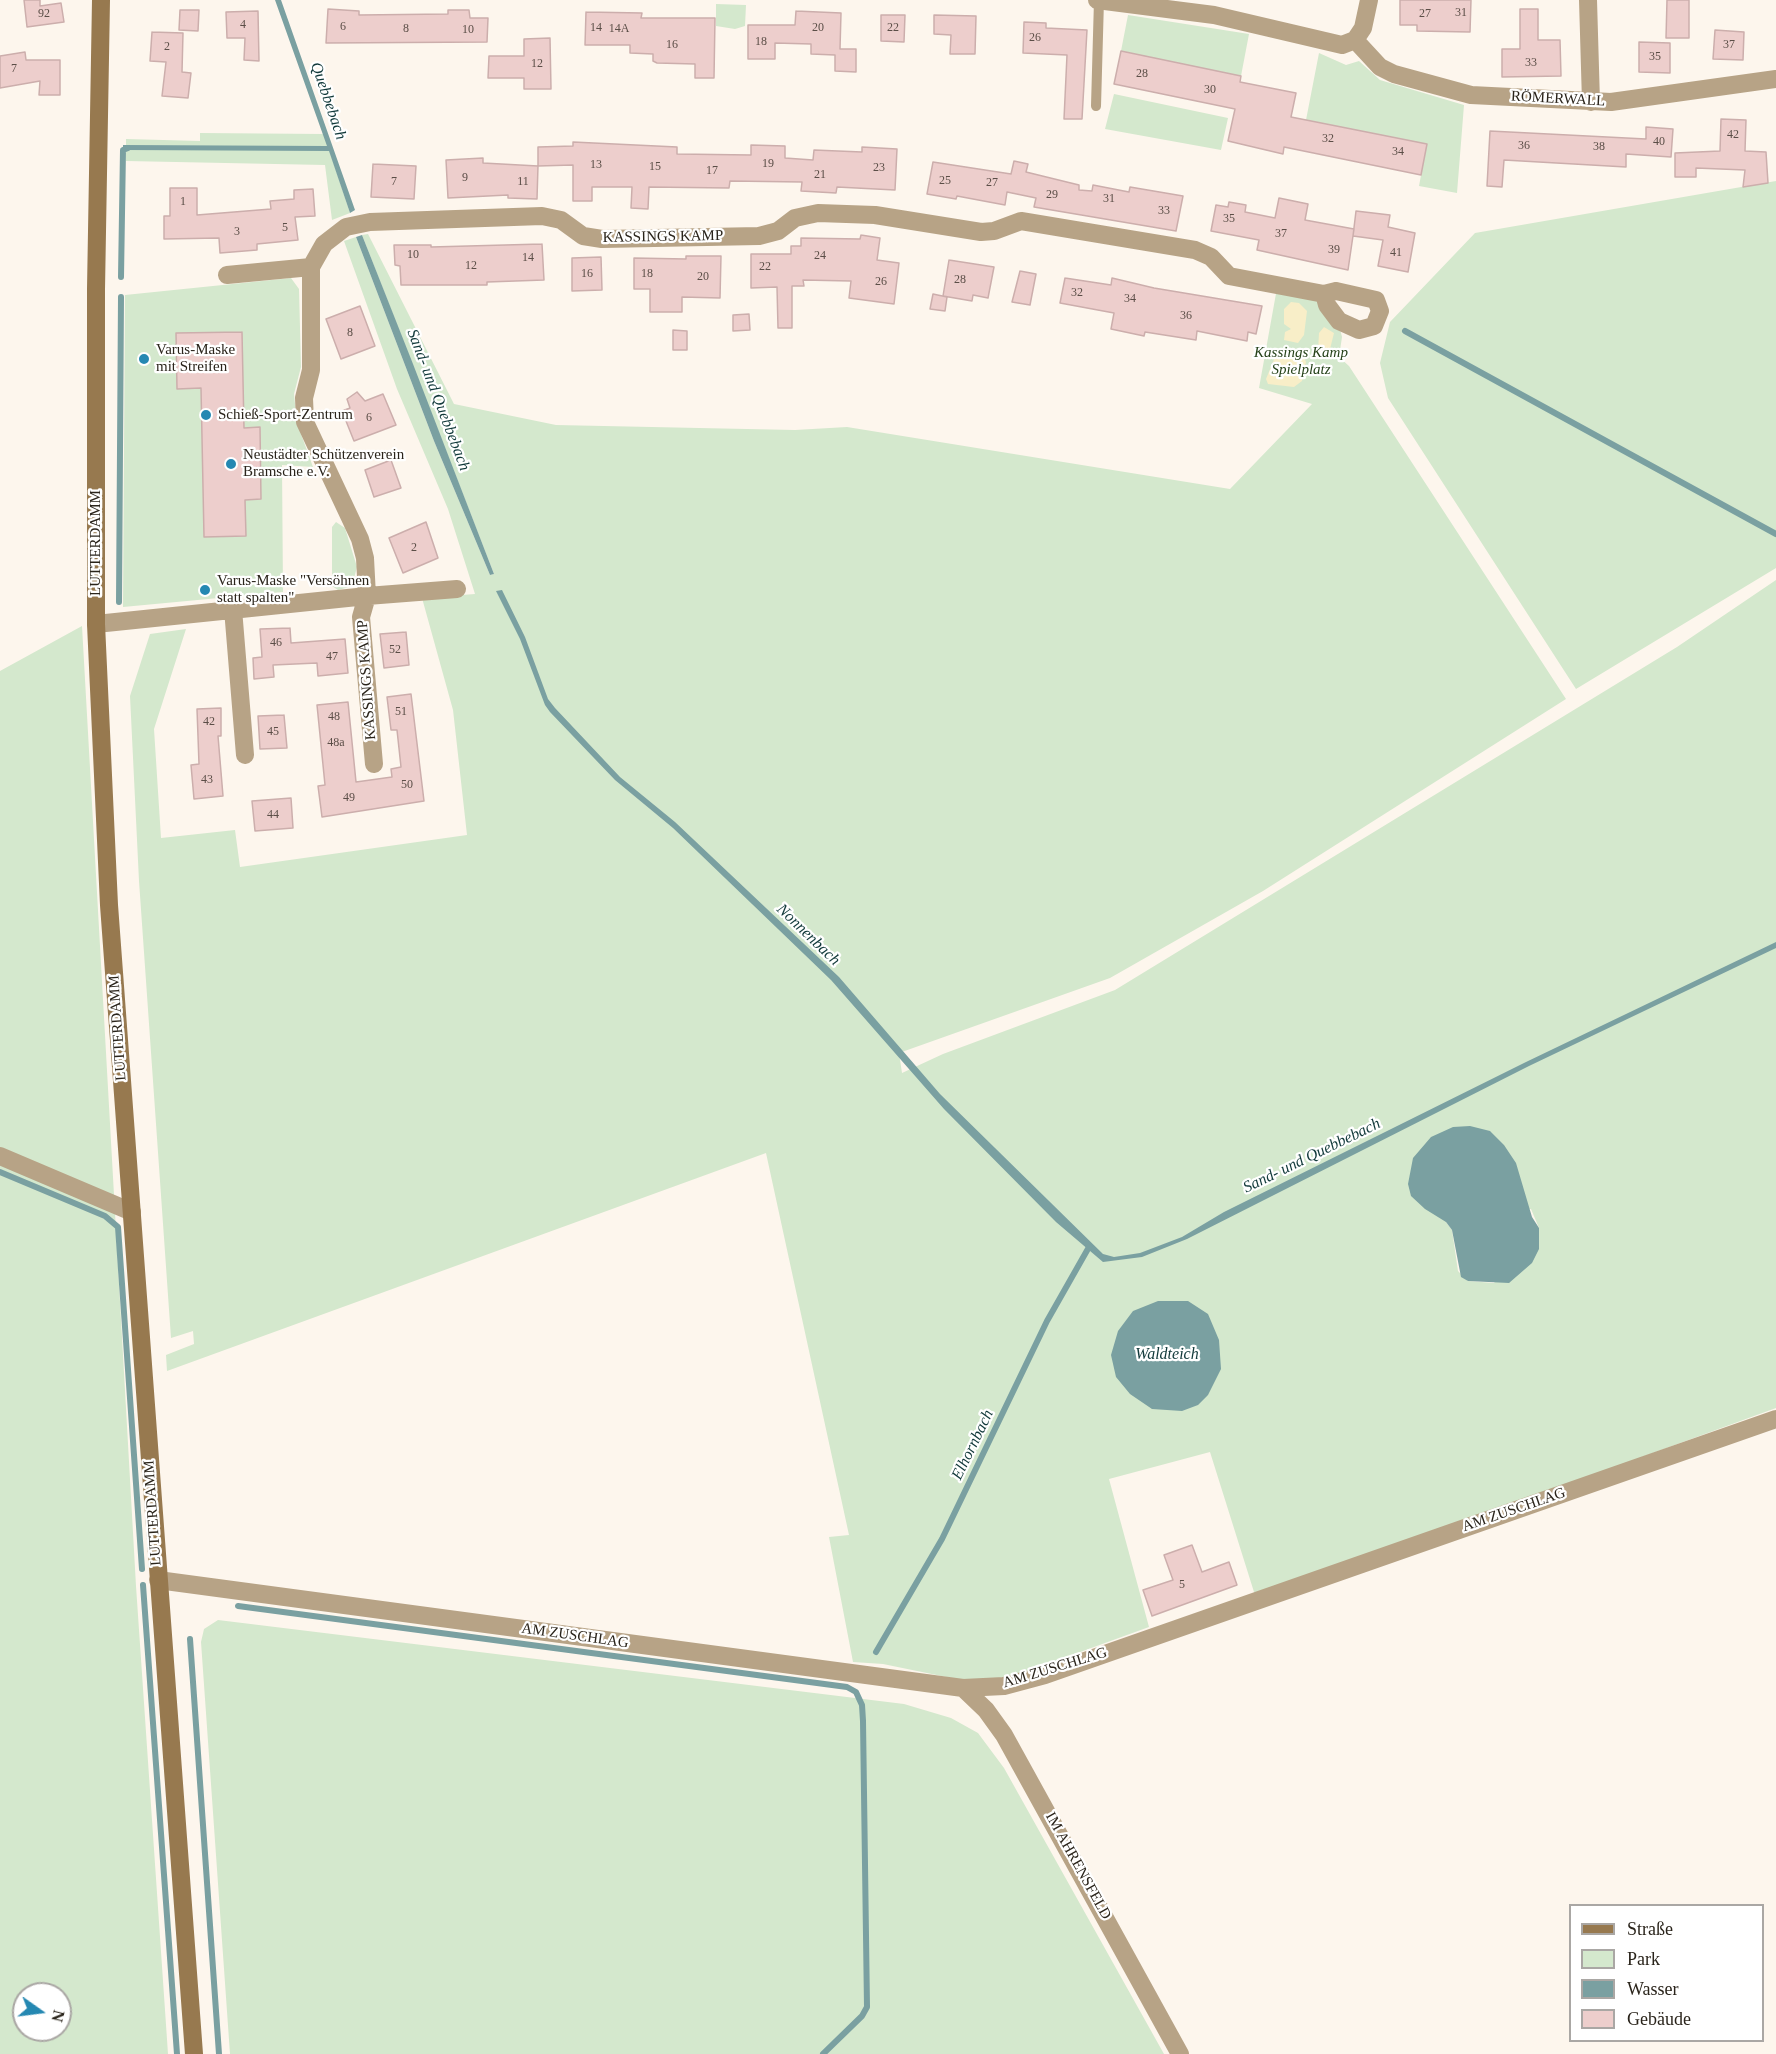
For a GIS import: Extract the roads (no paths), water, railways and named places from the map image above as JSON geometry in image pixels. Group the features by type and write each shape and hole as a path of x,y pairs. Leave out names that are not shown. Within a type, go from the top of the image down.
{"street":[{"name":"LUTTERDAMM","path":"101,0 96,289 96,624 109,905 194,2054"},
{"path":"1098,0 1214,15 1349,42 1363,28 1370,0"},
{"path":"1588,0 1591,102"},
{"name":"RÖMERWALL","path":"1349,42 1380,67 1452,92 1611,102 1776,78"},
{"name":"KASSINGS KAMP","path":"374,764 361,617 367,596 365,558 360,539 320,456 303,412 311,370 311,267 324,244 346,227 370,222 542,216 561,220 583,236 612,239 759,236 778,231 804,215 837,213 912,220 981,232 993,231 1015,222 1033,222 1195,250 1211,256 1229,276 1324,294"},
{"path":"227,275 311,267"},
{"path":"96,624 457,589"},
{"path":"233,609 245,755"},
{"path":"0,1156 132,1212"},
{"name":"AM ZUSCHLAG","path":"158,1580 963,1688 1004,1686 1044,1675 1776,1419"},
{"name":"IM AHRENSFELD","path":"963,1688 986,1710 1004,1735 1180,2054"}],"lane":[{"path":"1096,106 1098,0"}],"water":[{"path":"275,0 281,0 355,210 350,213 329,151 123,150 123,145 327,146"},
{"path":"362,235 494,574 490,575 434,441 356,237"},
{"path":"502,590 525,637 548,699 555,708 620,777 675,822 839,977 940,1094 1103,1254 1114,1257 1140,1253 1182,1237 1224,1212 1526,1062 1776,942 1776,948 1529,1066 1187,1239 1142,1257 1103,1262 1056,1222 944,1109 831,980 673,828 615,780 550,712 545,705 520,639 496,591"},
{"path":"1470,1126 1490,1131 1504,1145 1516,1163 1532,1217 1539,1228 1539,1249 1532,1263 1509,1283 1468,1281 1461,1277 1452,1230 1446,1222 1425,1209 1411,1196 1408,1184 1413,1158 1431,1137 1453,1127"},
{"name":"Waldteich","path":"1158,1301 1188,1301 1208,1314 1219,1340 1221,1369 1208,1395 1198,1405 1182,1411 1152,1409 1130,1394 1116,1377 1111,1355 1118,1331 1133,1311"}],"waterway":[{"path":"121,277 123,150 128,148"},
{"path":"119,602 121,297"},
{"path":"1405,331 1776,534"},
{"path":"0,1172 105,1216 118,1227 142,1569"},
{"name":"Elhornbach","path":"876,1652 942,1539 1047,1321 1089,1247"},
{"path":"143,1585 177,2054"},
{"path":"238,1606 847,1687 856,1692 862,1705 863,1721 867,2007 862,2016 823,2054"},
{"path":"190,1639 219,2054"}],"place":[{"name":"Varus-Maske mit Streifen","path":"144,359"},
{"name":"Schieß-Sport-Zentrum","path":"206,415"},
{"name":"Neustädter Schützenverein Bramsche e.V.","path":"231,464"},
{"name":"Varus-Maske \"Versöhnen statt spalten\"","path":"205,590"}],"water label":[{"name":"Quebbebach","path":"328,101"},
{"name":"Sand- und Quebbebach","path":"438,400"},
{"name":"Nonnenbach","path":"808,935"},
{"name":"Sand- und Quebbebach","path":"1312,1156"}],"park label":[{"name":"Kassings Kamp Spielplatz","path":"1301,362"}]}
